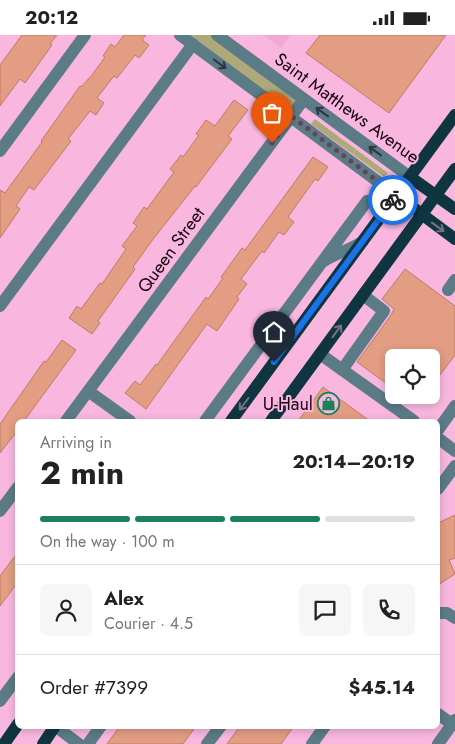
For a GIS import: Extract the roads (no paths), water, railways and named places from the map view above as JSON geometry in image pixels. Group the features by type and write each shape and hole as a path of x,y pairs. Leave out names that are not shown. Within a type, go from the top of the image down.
{"main road":[{"path":"232,419 455,115"},
{"path":"271,419 455,169"},
{"name":"Saint Matthews Avenue","path":"410,177 455,209"},
{"path":"396,195 455,239"},
{"path":"4,744 15,728"},
{"path":"43,744 53,729"}],"street":[{"path":"0,151 86,35"},
{"path":"180,35 396,195"},
{"name":"Saint Matthews Avenue","path":"218,35 410,177"},
{"path":"0,307 192,44"},
{"name":"Queen Street","path":"67,419 304,99"},
{"path":"207,419 367,201"},
{"path":"324,261 331,256 347,252 362,242"},
{"path":"342,370 384,311 363,295"},
{"path":"320,354 411,419"},
{"path":"88,391 127,419"},
{"path":"440,427 455,406"},
{"path":"440,440 455,451"},
{"path":"440,486 455,466"},
{"path":"0,511 15,491"},
{"path":"440,613 447,613 455,618"},
{"path":"0,701 15,681"},
{"path":"438,744 454,722 440,715"},
{"path":"59,729 79,744"},
{"path":"88,744 99,729"},
{"path":"207,744 219,729"},
{"path":"312,744 323,729"}],"place":[{"name":"U-Haul","path":"329,404"}]}
